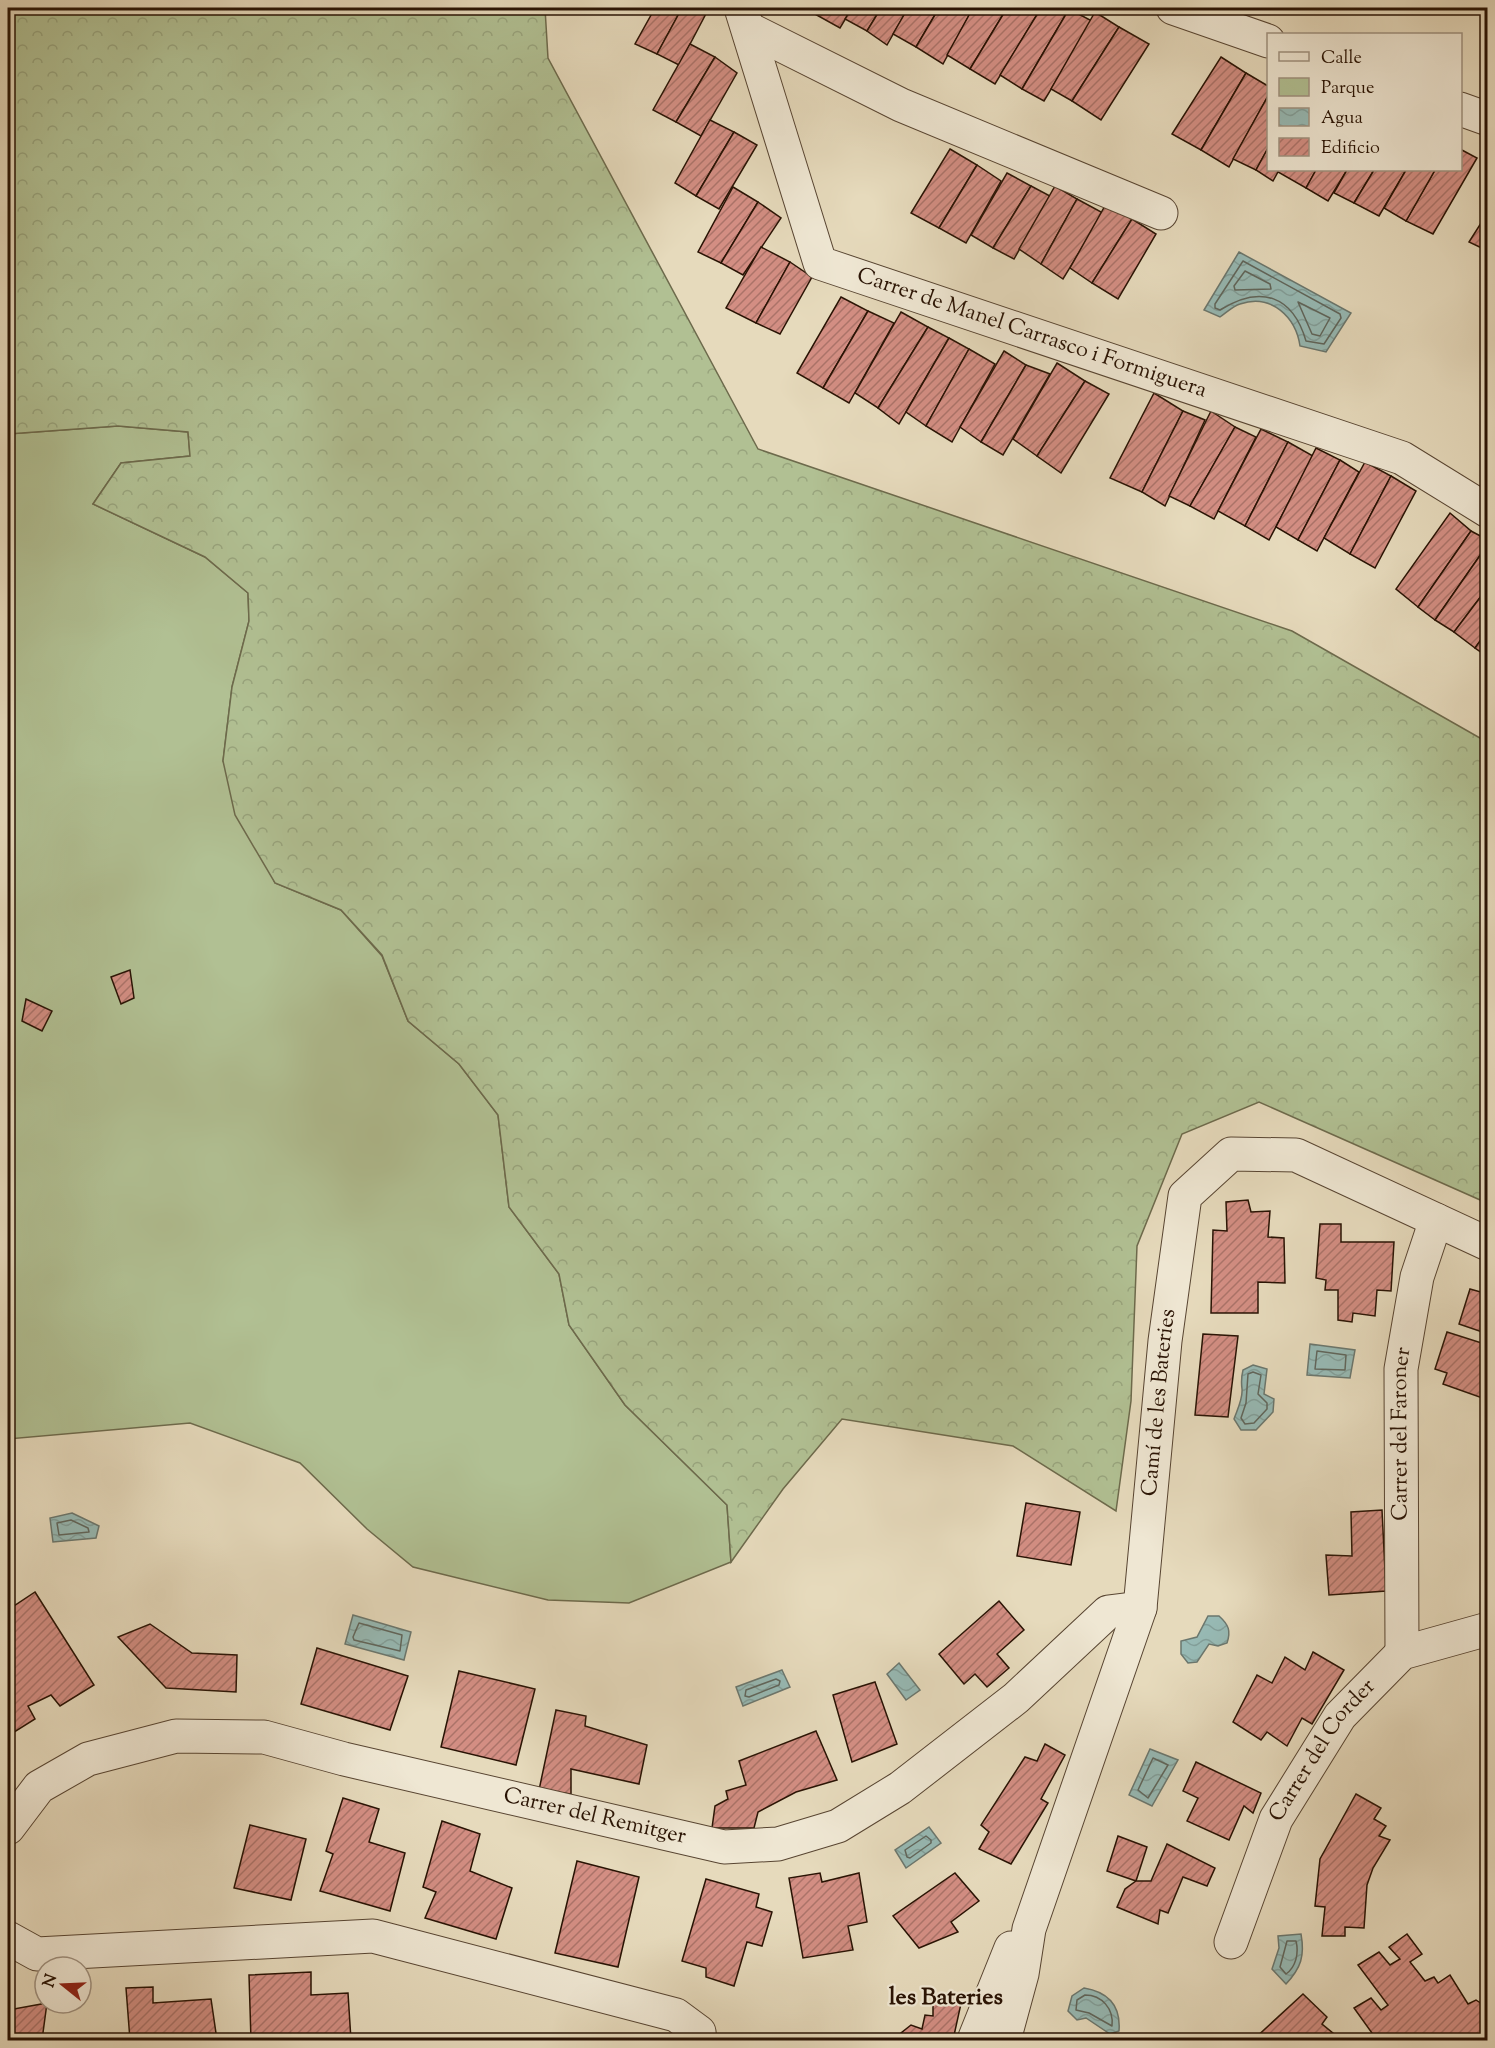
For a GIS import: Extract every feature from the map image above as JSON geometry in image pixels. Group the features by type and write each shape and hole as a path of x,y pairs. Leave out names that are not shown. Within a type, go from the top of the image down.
{"street":[{"path":"1173,8 1267,40"},
{"path":"745,18 901,105 1161,213"},
{"name":"Carrer de Manel Carrasco i Formiguera","path":"745,18 820,263 1402,458 1488,511"},
{"path":"1462,109 1488,119"},
{"name":"Camí de les Bateries","path":"1004,2040 1022,1974 1029,1929 1140,1608 1165,1341 1185,1197 1231,1154 1296,1155 1488,1245"},
{"name":"Carrer del Faroner","path":"1402,1653 1401,1369 1417,1277 1436,1220"},
{"name":"Carrer del Remitger","path":"8,1828 39,1787 88,1759 176,1736 264,1737 344,1759 724,1847 778,1844 838,1826 900,1788 1016,1698 1107,1612 1140,1608"},
{"name":"Carrer del Corder","path":"1231,1942 1276,1819 1340,1716 1402,1653 1488,1629"},
{"name":"Camí de les Bateries","path":"974,2040 1010,1949 1029,1929"},
{"path":"8,1938 37,1953 373,1936 676,2015 699,2032 700,2040"}],"green space":[{"path":"8,8 545,8 548,58 758,449 1292,631 1487,742 1487,1203 1259,1102 1182,1134 1137,1246 1131,1401 1116,1511 1013,1446 842,1419 783,1489 731,1562 727,1505 625,1405 569,1325 559,1274 509,1207 498,1115 459,1064 408,1021 382,955 341,910 275,883 235,815 223,761 232,687 249,621 248,593 205,557 93,504 121,463 190,456 188,432 118,426 8,434"},
{"path":"118,426 188,432 190,456 121,463 93,504 205,557 248,593 249,621 232,687 223,761 275,883 341,910 382,956 408,1021 459,1064 498,1115 509,1207 559,1274 569,1325 625,1405 727,1505 731,1562 629,1603 548,1600 413,1567 367,1529 300,1463 190,1423 8,1439 8,434"}],"water":[{"path":"1239,252 1351,313 1326,352 1300,346 1298,336 1288,318 1272,305 1252,301 1232,308 1220,317 1204,310"},
{"path":"1310,1344 1355,1350 1350,1378 1307,1375"},
{"path":"1253,1365 1267,1369 1264,1394 1274,1399 1273,1412 1256,1430 1241,1430 1234,1419 1242,1397 1242,1375 1243,1370"},
{"path":"72,1513 99,1526 96,1538 53,1542 50,1518"},
{"path":"353,1615 411,1632 404,1660 345,1644"},
{"path":"1208,1616 1219,1616 1225,1622 1229,1632 1227,1643 1218,1646 1209,1644 1197,1662 1188,1663 1181,1654 1181,1641 1197,1637"},
{"path":"899,1663 920,1690 906,1700 887,1674"},
{"path":"782,1670 790,1687 743,1706 736,1687"},
{"path":"1150,1749 1178,1760 1152,1806 1129,1795"},
{"path":"929,1827 941,1843 906,1868 895,1850"},
{"path":"1301,1934 1301,1961 1286,1984 1272,1969 1279,1948 1278,1936"},
{"path":"1084,1988 1100,1993 1111,2002 1118,2014 1119,2031 1110,2034 1086,2018 1077,2020 1068,2011 1072,1996"}],"building":[{"path":"655,8 682,8 657,54 635,44"},
{"path":"682,8 709,8 679,65 657,54"},
{"path":"817,8 852,8 840,28 813,13"},
{"path":"852,8 881,8 867,31 845,19"},
{"path":"881,8 908,8 887,45 867,31"},
{"path":"908,8 939,8 916,47 893,34"},
{"path":"939,8 973,8 943,64 916,47"},
{"path":"973,8 1007,8 970,69 947,55"},
{"path":"1007,8 1041,8 995,84 970,69"},
{"path":"1041,8 1069,9 1022,89 1000,75"},
{"path":"1069,9 1092,21 1044,101 1022,89"},
{"path":"1095,12 1119,27 1072,101 1051,89"},
{"path":"1119,27 1149,44 1101,120 1072,101"},
{"path":"690,44 715,57 676,122 653,110"},
{"path":"715,57 737,73 701,136 676,122"},
{"path":"1221,57 1246,73 1201,150 1172,134"},
{"path":"1246,73 1267,85 1267,98 1229,167 1201,150"},
{"path":"1267,98 1267,150 1256,170 1233,159"},
{"path":"710,120 734,132 696,196 675,183"},
{"path":"734,132 757,145 719,209 696,196"},
{"path":"950,149 977,165 939,228 911,213"},
{"path":"1267,150 1267,171 1278,171 1273,181 1256,170"},
{"path":"1462,150 1477,158 1433,234 1406,221 1434,171 1462,171"},
{"path":"977,165 1001,181 966,243 939,228"},
{"path":"1278,171 1315,171 1306,188"},
{"path":"1315,171 1346,171 1328,201 1306,188"},
{"path":"1346,171 1373,171 1354,203 1334,193"},
{"path":"1373,171 1405,171 1379,216 1354,203"},
{"path":"1405,171 1434,171 1406,221 1384,208"},
{"path":"1007,173 1031,186 993,248 971,235"},
{"path":"1031,186 1050,196 1014,259 993,248"},
{"path":"1055,186 1077,199 1041,264 1019,249"},
{"path":"733,187 758,202 721,263 698,252"},
{"path":"1077,199 1103,213 1063,279 1041,264"},
{"path":"758,202 781,218 743,275 721,263"},
{"path":"1106,204 1132,219 1092,283 1070,268"},
{"path":"1488,212 1488,251 1469,242"},
{"path":"1132,219 1156,234 1118,299 1092,283"},
{"path":"761,247 790,262 756,323 726,308"},
{"path":"790,262 812,277 780,334 756,323"},
{"path":"841,297 868,311 823,388 797,373"},
{"path":"868,311 894,323 849,403 823,388"},
{"path":"901,312 928,327 878,408 855,393"},
{"path":"928,327 949,338 899,424 878,408"},
{"path":"949,338 969,349 926,426 906,412"},
{"path":"969,349 995,364 952,442 926,426"},
{"path":"1004,351 1026,365 981,442 960,427"},
{"path":"1057,363 1085,381 1037,456 1013,439"},
{"path":"1026,365 1050,374 1003,455 981,442"},
{"path":"1085,381 1109,394 1061,473 1037,456"},
{"path":"1154,393 1183,411 1142,492 1110,478"},
{"path":"1183,411 1205,420 1165,506 1142,492"},
{"path":"1211,411 1235,427 1190,506 1169,496"},
{"path":"1235,427 1256,437 1214,519 1190,506"},
{"path":"1261,429 1288,442 1245,526 1218,511"},
{"path":"1288,442 1313,456 1269,540 1245,526"},
{"path":"1316,448 1340,460 1298,540 1276,527"},
{"path":"1340,460 1359,472 1317,551 1298,540"},
{"path":"1365,462 1391,476 1350,554 1324,538"},
{"path":"1391,476 1416,491 1375,568 1350,554"},
{"path":"1450,513 1471,531 1418,607 1396,589"},
{"path":"1471,531 1488,540 1488,544 1435,620 1418,607"},
{"path":"1488,544 1488,587 1454,632 1435,620"},
{"path":"1488,587 1488,630 1475,648 1454,632"},
{"path":"1488,630 1488,657 1475,648"},
{"path":"130,970 134,998 121,1004 111,977"},
{"path":"26,999 52,1011 42,1031 22,1021"},
{"path":"1248,1200 1251,1212 1270,1211 1268,1237 1284,1238 1285,1283 1258,1282 1258,1313 1211,1313 1213,1230 1227,1231 1226,1202"},
{"path":"1320,1224 1341,1224 1341,1242 1394,1242 1391,1291 1377,1290 1375,1316 1353,1313 1352,1322 1338,1320 1338,1290 1325,1290 1326,1280 1316,1278"},
{"path":"1470,1289 1488,1294 1488,1334 1459,1324"},
{"path":"1447,1332 1488,1345 1488,1400 1443,1384 1447,1373 1435,1369"},
{"path":"1203,1334 1238,1336 1228,1417 1195,1415"},
{"path":"1026,1503 1080,1512 1071,1565 1017,1556"},
{"path":"1382,1510 1386,1591 1329,1595 1326,1555 1352,1556 1351,1512"},
{"path":"35,1592 94,1685 60,1706 51,1695 28,1706 35,1719 8,1736 8,1610"},
{"path":"999,1601 1024,1630 997,1654 1009,1668 987,1687 975,1674 964,1684 939,1654"},
{"path":"150,1624 192,1653 237,1655 236,1692 166,1688 118,1637"},
{"path":"317,1648 408,1676 390,1730 301,1704"},
{"path":"1313,1652 1344,1670 1312,1724 1302,1718 1287,1746 1267,1732 1261,1740 1233,1722 1257,1675 1272,1683 1285,1657 1305,1670"},
{"path":"459,1671 535,1689 516,1765 441,1747"},
{"path":"875,1682 897,1744 852,1762 833,1695"},
{"path":"556,1710 586,1716 585,1726 647,1745 639,1784 571,1769 571,1794 539,1790"},
{"path":"816,1731 837,1780 796,1792 758,1812 754,1828 712,1828 715,1806 728,1799 726,1791 746,1785 739,1761"},
{"path":"1045,1744 1065,1755 1041,1799 1048,1803 1011,1864 979,1849 989,1832 981,1825 1025,1757 1037,1761"},
{"path":"1196,1762 1261,1793 1253,1813 1244,1806 1229,1840 1187,1821 1198,1798 1183,1791"},
{"path":"1356,1794 1381,1808 1374,1819 1386,1826 1379,1836 1390,1840 1373,1868 1367,1885 1364,1928 1345,1927 1345,1936 1322,1936 1325,1907 1315,1906 1320,1859"},
{"path":"343,1798 379,1809 369,1842 405,1853 390,1911 320,1891 333,1854 326,1851"},
{"path":"442,1821 480,1834 470,1871 512,1888 496,1939 425,1918 436,1892 423,1887"},
{"path":"250,1825 306,1839 291,1900 234,1888"},
{"path":"1118,1836 1147,1847 1136,1881 1107,1871"},
{"path":"1167,1844 1215,1868 1207,1886 1183,1877 1168,1913 1160,1910 1158,1924 1117,1907 1125,1889 1136,1881 1151,1881"},
{"path":"577,1861 639,1877 618,1967 555,1953"},
{"path":"820,1873 822,1882 859,1873 867,1922 848,1926 853,1950 803,1958 789,1878"},
{"path":"955,1873 979,1901 951,1922 958,1932 919,1948 893,1916"},
{"path":"706,1879 759,1894 756,1907 772,1912 762,1946 747,1942 734,1986 706,1977 706,1968 682,1961"},
{"path":"1407,1934 1422,1954 1410,1962 1425,1981 1434,1977 1438,1983 1450,1975 1468,2004 1476,2000 1488,2008 1488,2040 1377,2040 1354,2008 1371,1998 1381,2010 1388,2005 1358,1965 1379,1952 1390,1965 1400,1959 1389,1947"},
{"path":"311,1972 311,1995 348,1993 351,2040 251,2040 249,1975"},
{"path":"153,1987 153,2003 211,1999 217,2040 130,2040 126,1988"},
{"path":"1303,1994 1327,2017 1322,2024 1339,2038 1337,2040 1253,2040"},
{"path":"947,1995 962,1999 953,2040 899,2040 901,2033 911,2025 922,2029 925,2015 933,2016 933,2003 946,2005"},
{"path":"33,2006 33,2015 45,2015 42,2040 8,2040 10,2031 8,2010"}],"district":[{"name":"les Bateries","path":"946,1998"}]}
